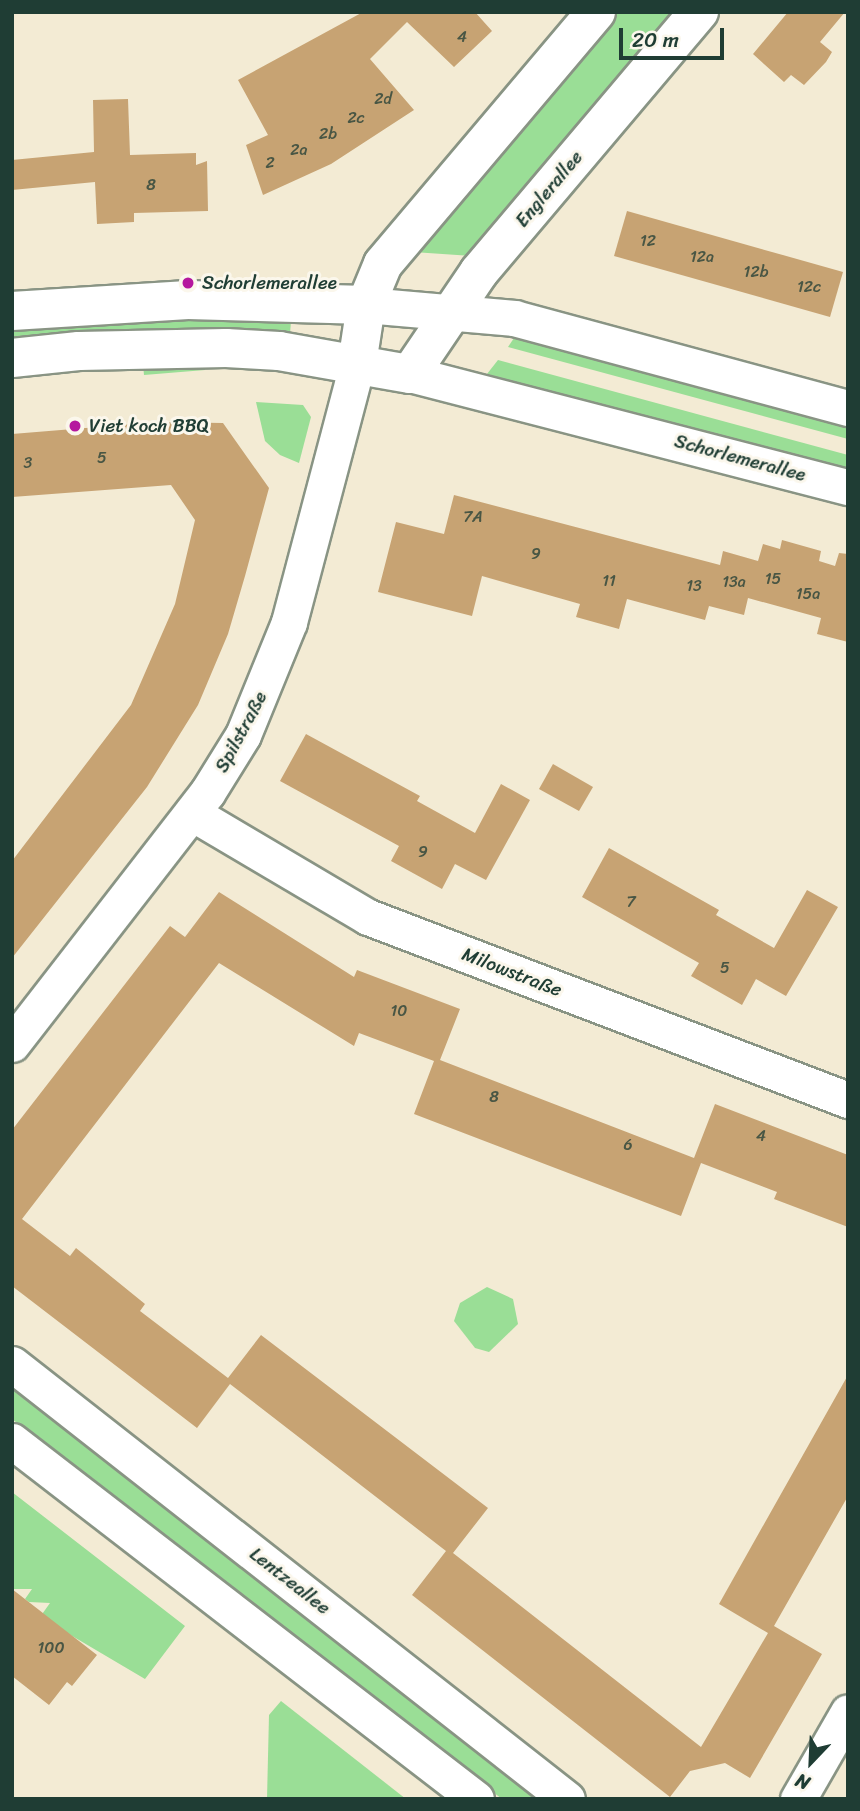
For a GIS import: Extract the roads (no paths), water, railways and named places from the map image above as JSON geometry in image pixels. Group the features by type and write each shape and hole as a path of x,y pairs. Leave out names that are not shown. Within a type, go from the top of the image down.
{"main road":[{"path":"356,363 366,305 383,264 596,12"},
{"name":"Englerallee","path":"410,374 450,310 699,12"},
{"path":"12,311 188,300 366,305"},
{"name":"Schorlemerallee","path":"12,358 79,351 226,348 356,363 410,374"}],"street":[{"path":"366,305 450,310 514,318 848,408"},
{"name":"Spilstraße","path":"12,1044 192,813 243,735 276,661 356,363"},
{"name":"Schorlemerallee","path":"410,374 466,384 848,487"},
{"name":"Milowstraße","path":"192,813 368,917 848,1100"},
{"name":"Lentzeallee","path":"12,1364 567,1799"},
{"path":"12,1441 475,1799"},
{"path":"798,1799 848,1712"}],"place":[{"name":"Schorlemerallee","path":"188,283"},
{"name":"Viet koch BBQ","path":"75,426"}]}
